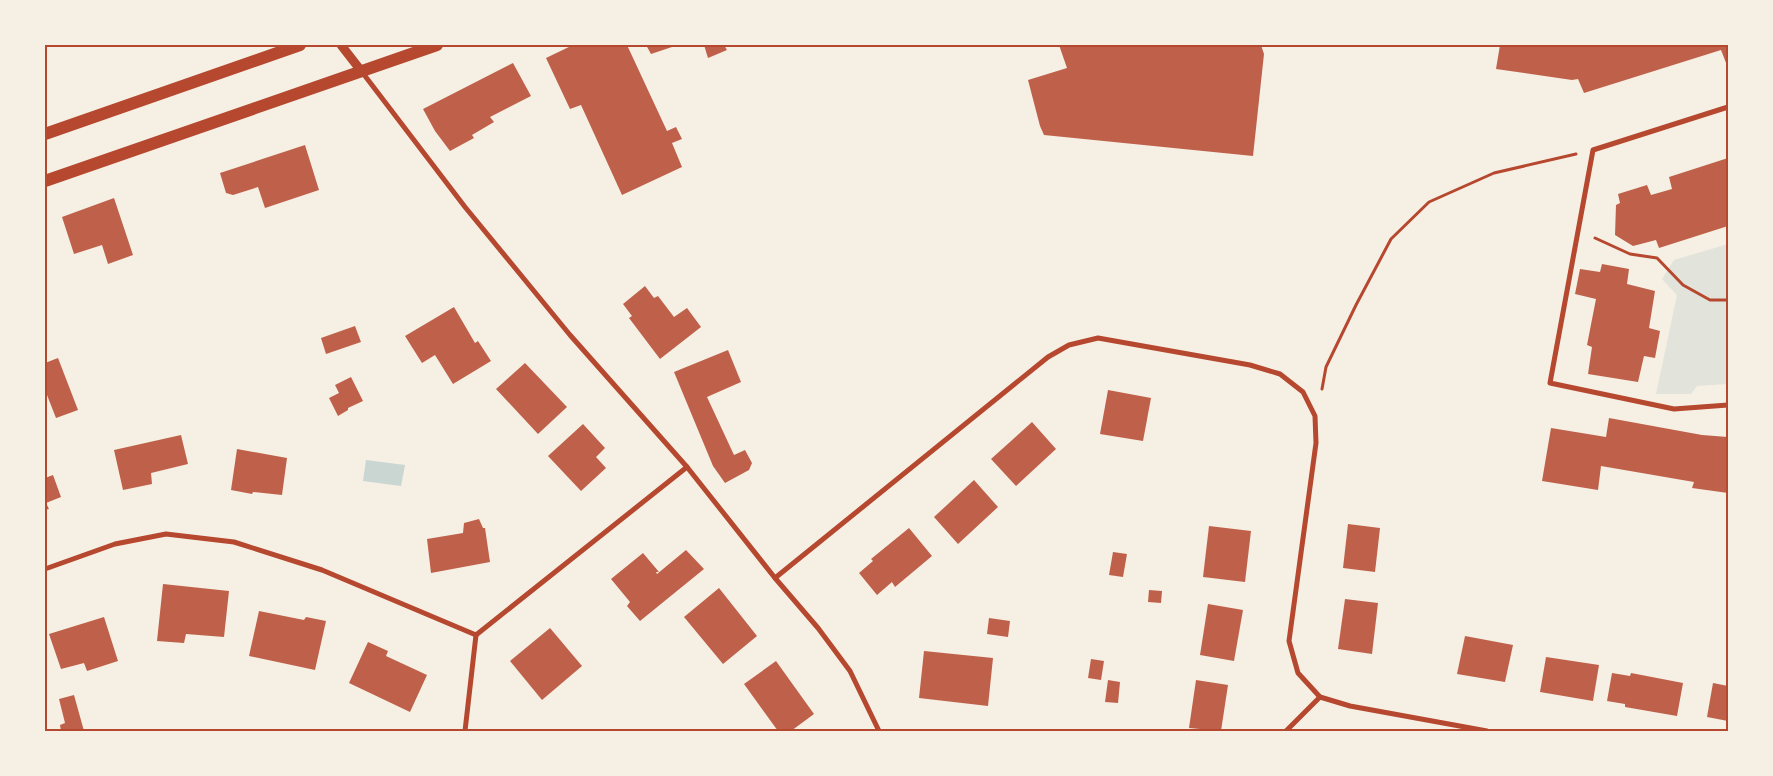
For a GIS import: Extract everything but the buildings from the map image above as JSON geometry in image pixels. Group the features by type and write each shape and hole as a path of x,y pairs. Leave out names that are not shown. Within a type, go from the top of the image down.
{"main road":[{"path":"45,134 300,45"},
{"path":"45,181 437,45"}],"street":[{"path":"341,45 465,207 570,335 686,467 775,578 818,628 850,671 879,731"},
{"path":"1728,107 1593,150 1550,383 1674,409 1728,405"},
{"path":"775,578 1048,357 1069,345 1098,338 1250,366 1280,374 1303,392 1315,416 1316,443 1289,641 1298,673 1320,697 1350,706 1487,731"},
{"path":"465,731 476,635 686,467"},
{"path":"45,569 115,544 166,534 234,542 322,570 476,635"},
{"path":"1286,731 1320,697"}],"path":[{"path":"1315,416 1326,367 1364,289 1391,239 1429,202 1494,173 1593,150"},
{"path":"1578,230 1630,254 1657,258 1683,285 1710,300 1728,300"}],"shaded area":[{"path":"1728,244 1728,384 1697,386 1691,394 1656,394 1677,295 1662,279 1674,260"},
{"path":"366,460 405,465 401,486 363,481"}]}
